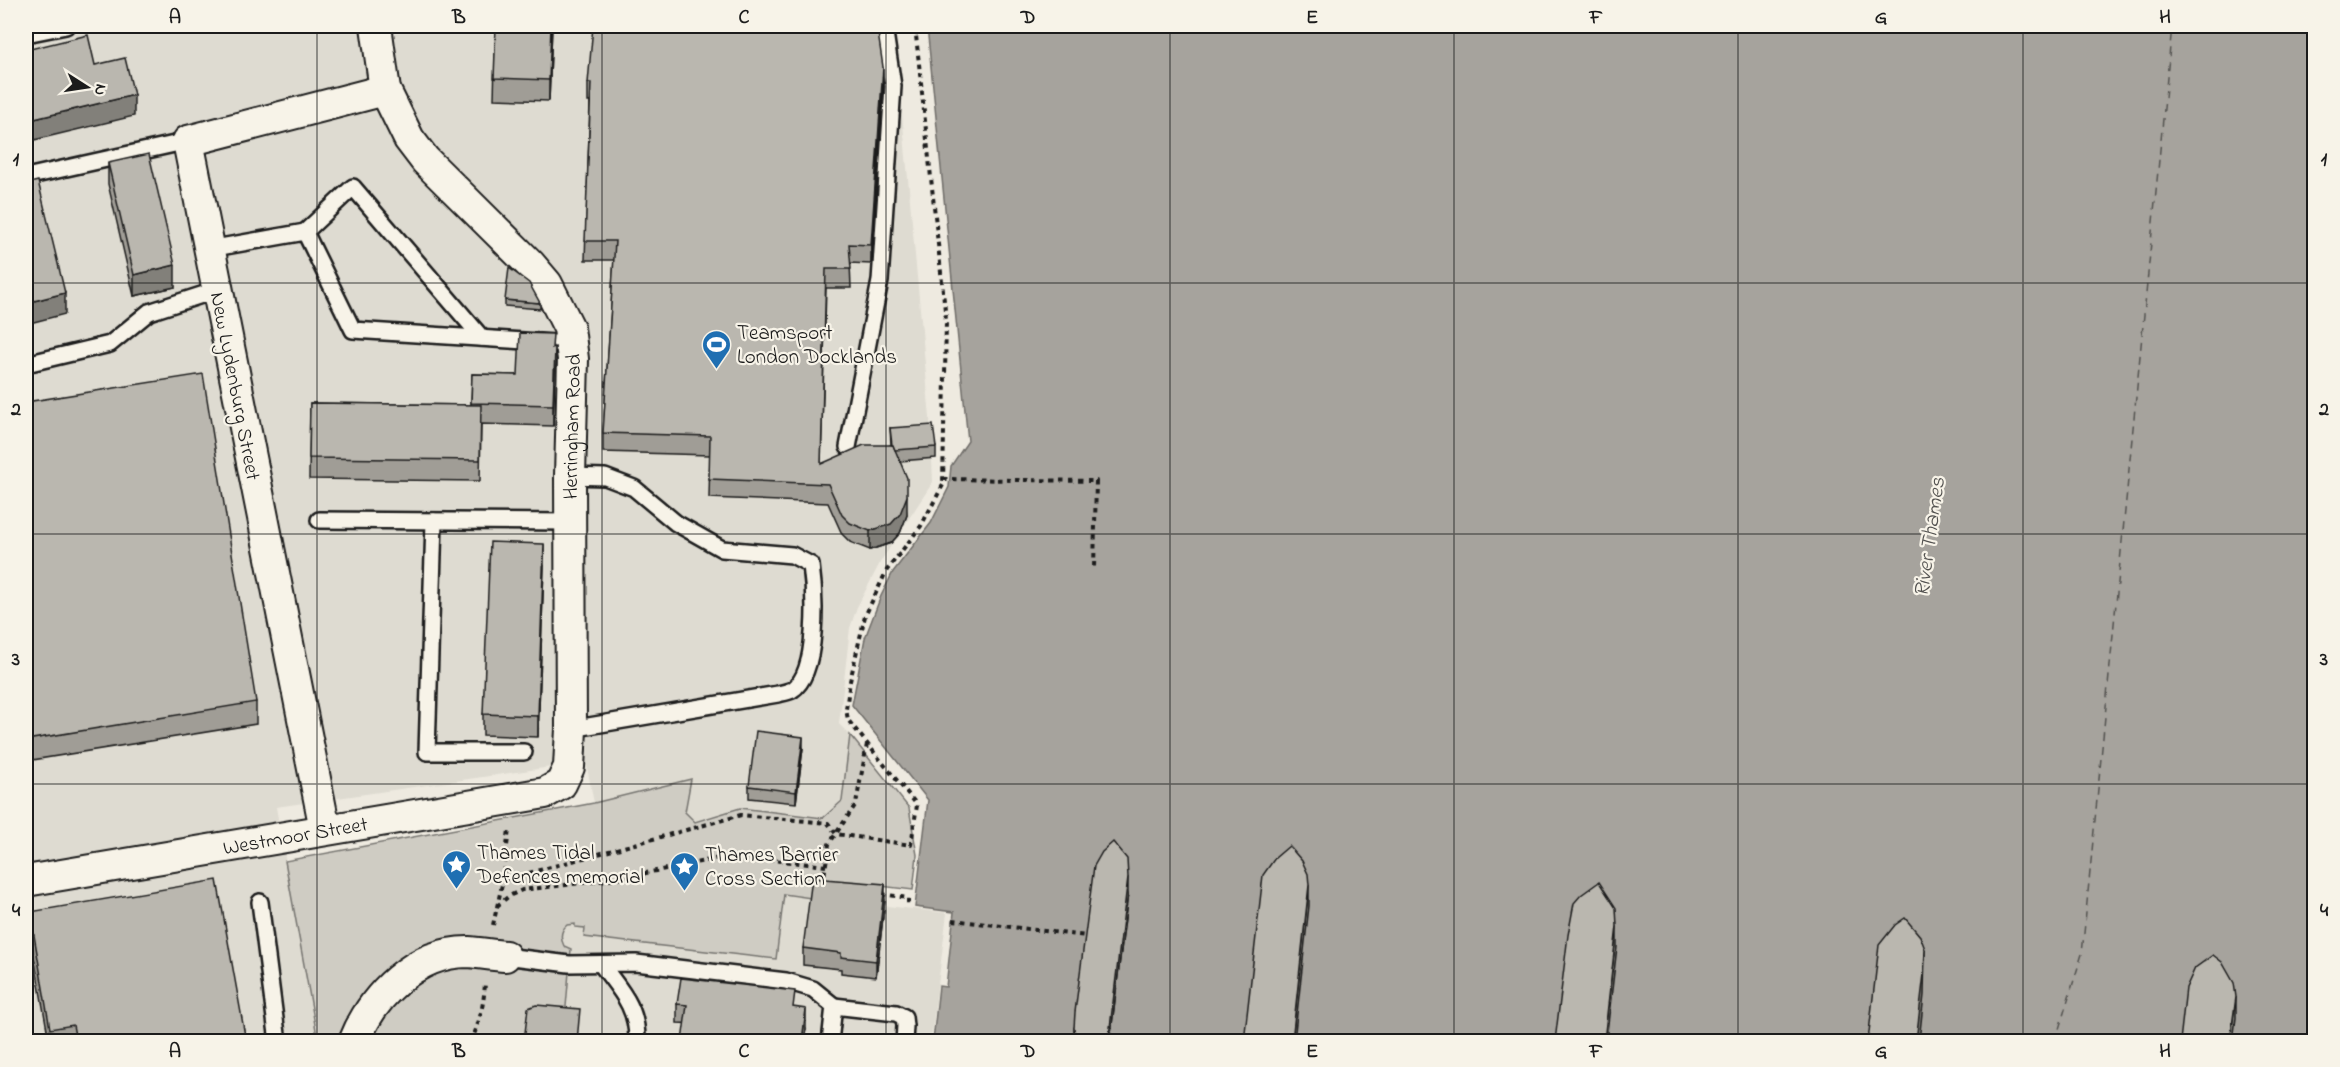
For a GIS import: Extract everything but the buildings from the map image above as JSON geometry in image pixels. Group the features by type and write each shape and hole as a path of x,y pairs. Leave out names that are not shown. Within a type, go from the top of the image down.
{"street":[{"name":"Herringham Road","path":"376,26 385,90 409,140 425,160 530,264 547,284 569,328 573,359 570,476 571,729 568,766 561,784"},
{"path":"188,141 385,90"},
{"name":"New Lydenburg Street","path":"188,141 325,829"},
{"name":"Westmoor Street","path":"26,880 545,793 561,784"},
{"path":"354,1041 372,1005 393,982 409,972 444,956 466,952 495,966"}],"lane":[{"path":"26,34 66,26"},
{"path":"848,447 880,281 893,86 884,26"},
{"path":"26,177 188,141"},
{"path":"209,249 305,232 353,187 482,338"},
{"path":"305,232 354,330 571,344"},
{"path":"26,364 110,344 149,312 217,290"},
{"path":"570,476 605,477 634,488 676,523 722,549 792,555 811,564 814,583 812,650 806,672 793,689 778,694 571,729"},
{"path":"319,520 570,522"},
{"path":"434,521 427,752 524,752"},
{"path":"260,902 278,1041"},
{"path":"495,966 636,963 786,981 813,989 834,1006 896,1013 903,1017 904,1041"},
{"path":"601,964 628,1000 636,1018 637,1041"},
{"path":"830,1041 834,1006"}],"path":[{"path":"503,880 741,815 828,823 836,834 911,845 917,805 848,720 846,709 865,616 887,570 921,526 943,486 946,320 915,26"},
{"path":"943,478 1096,482 1094,568"},
{"path":"831,888 822,887 829,844 856,804 867,744"},
{"path":"512,798 503,880 497,906 509,896 522,890 616,879 724,857 746,857 826,866"},
{"path":"873,893 908,898 908,908"},
{"path":"953,920 1086,936"},
{"path":"471,1041 481,1019 495,966"}],"shaded area":[{"path":"26,26 894,26 930,418 933,482 881,561 857,607 850,628 839,724 850,735 842,801 823,818 740,808 695,822 685,812 690,780 594,803 586,762 276,807 318,1041 26,1041"},
{"path":"850,735 909,808 917,855 913,890 832,880 811,898 784,894 776,959 584,937 585,928 575,927 575,924 567,925 561,935 564,946 571,949 565,1018 525,1042 318,1041 285,861 594,803 691,779 685,812 695,822 740,808 823,818 842,801"},
{"path":"784,894 947,913 931,1041 525,1042 566,1007 569,964 567,948 564,946 561,932 567,925 575,924 575,927 585,928 585,937 776,959"}],"water":[{"name":"River Thames","path":"927,26 2314,26 2314,1041 933,1041 939,986 946,987 954,912 915,907 928,800 852,705 865,638 881,596 893,572 931,523 949,487 951,466 968,441"}],"ferry route":[{"path":"2055,1042 2082,954 2172,26"}],"place":[{"name":"Teamsport London Docklands","path":"716,370"},
{"name":"Thames Tidal Defences memorial","path":"456,890"},
{"name":"Thames Barrier Cross Section","path":"684,892"}]}
